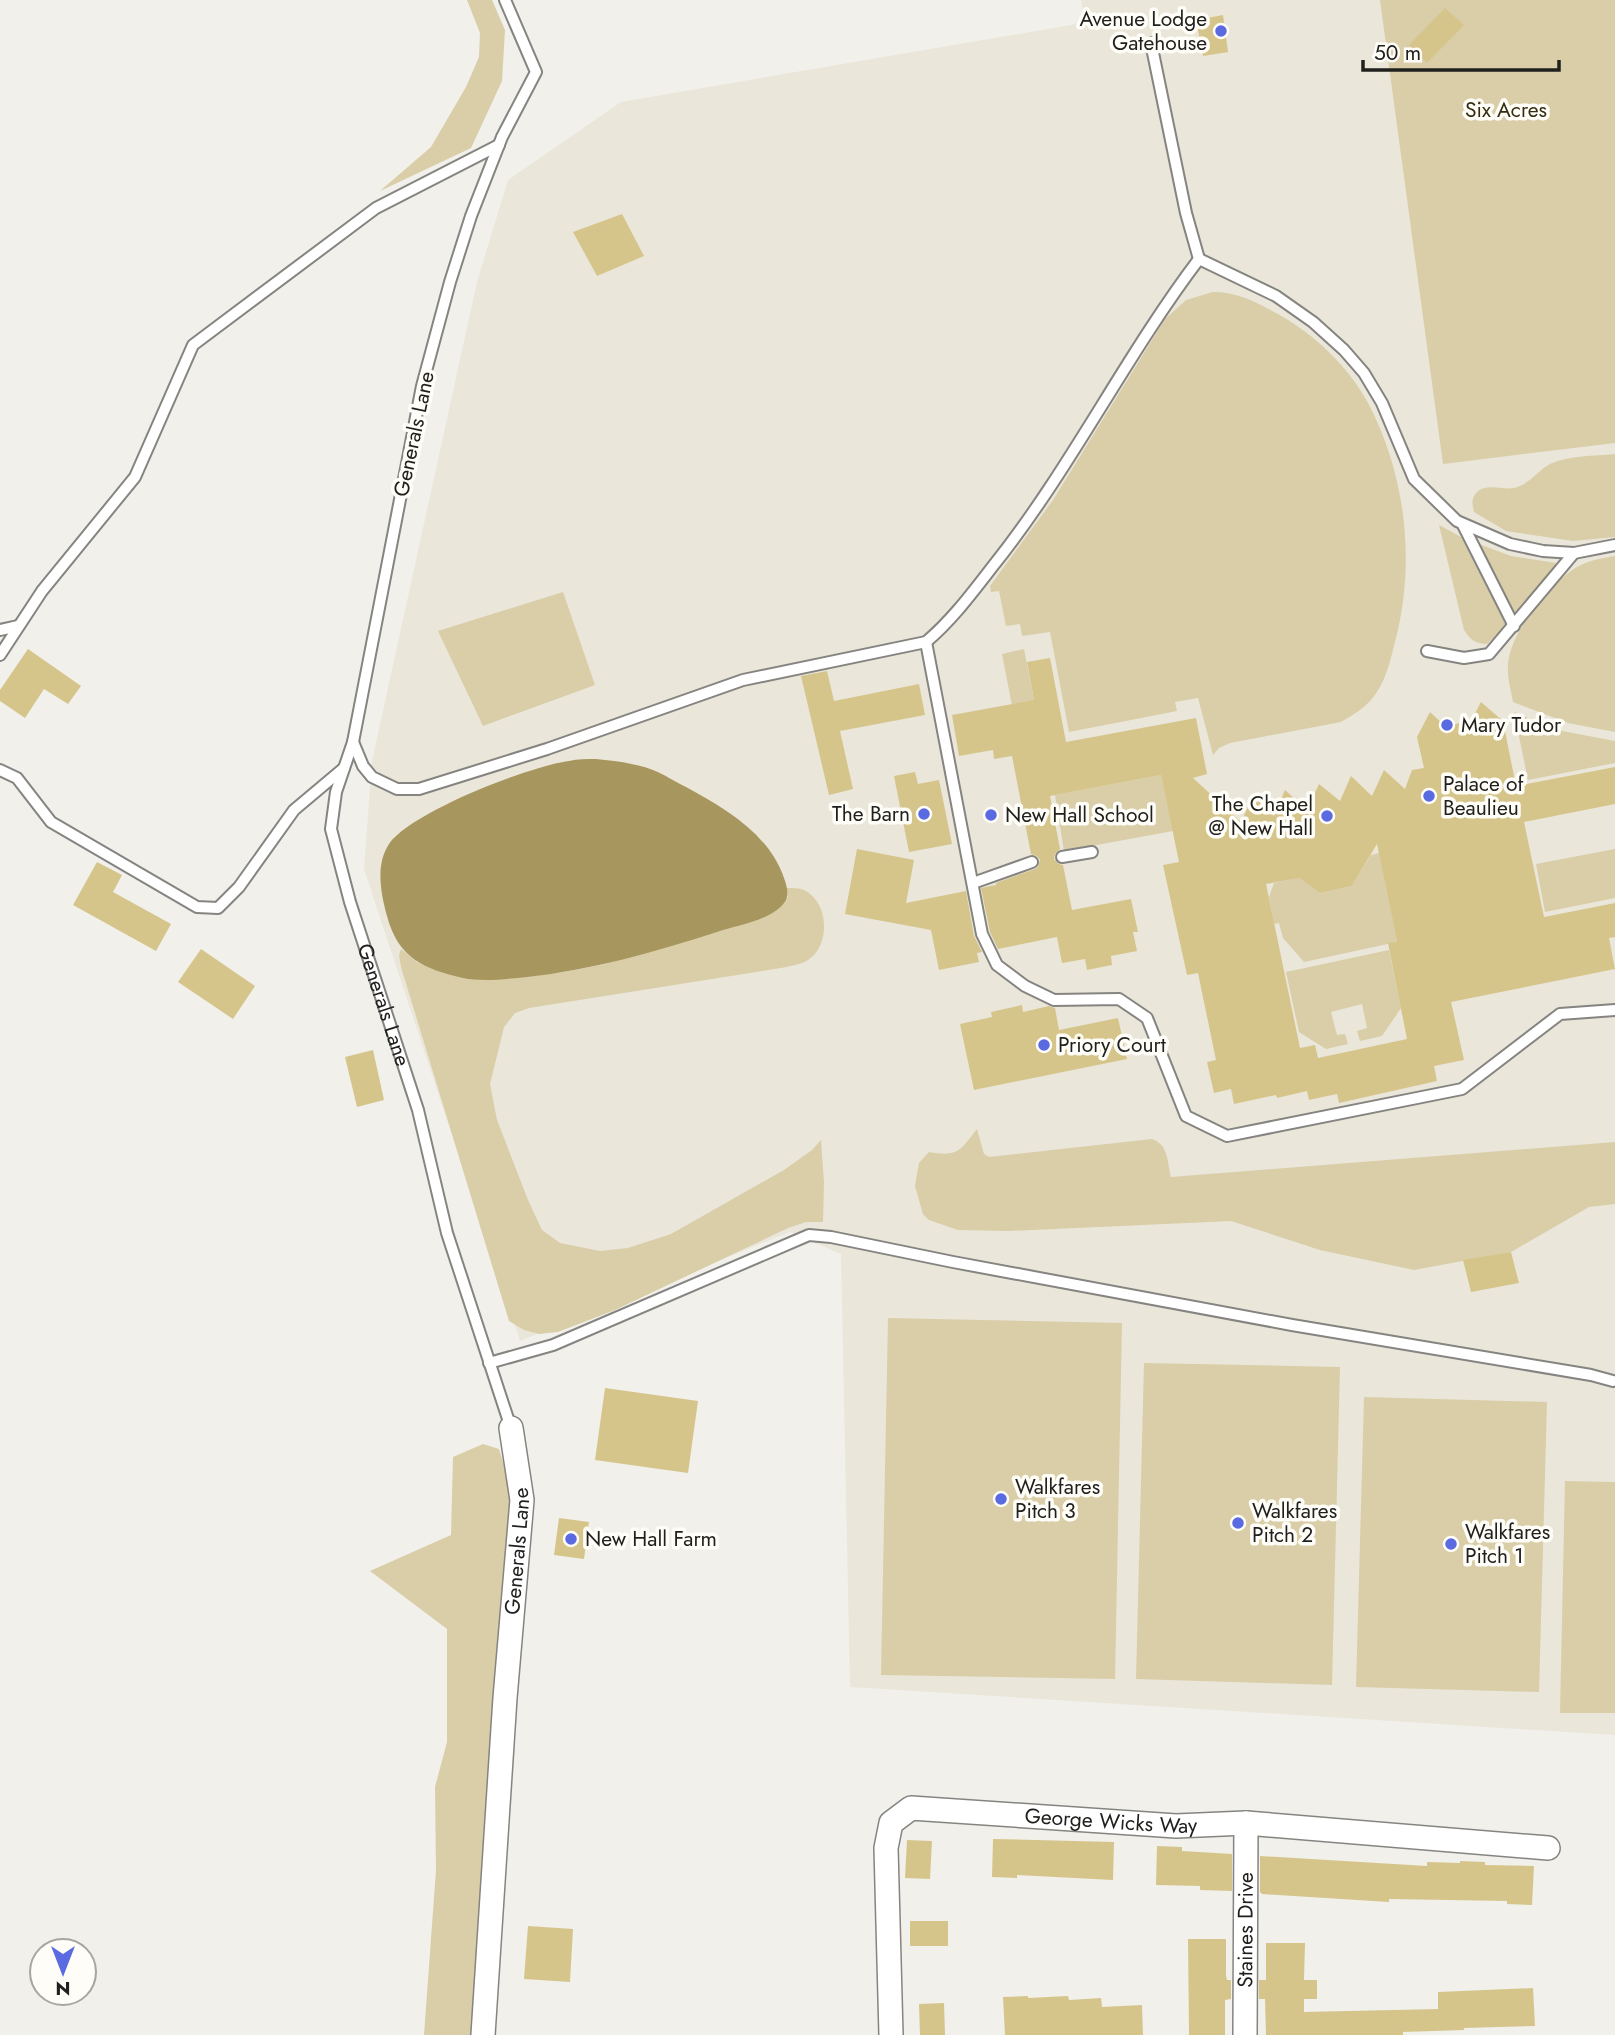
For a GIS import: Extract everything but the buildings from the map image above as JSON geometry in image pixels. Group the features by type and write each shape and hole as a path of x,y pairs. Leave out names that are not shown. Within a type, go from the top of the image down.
{"street":[{"name":"Generals Lane","path":"483,2035 504,1712 522,1500 511,1428"},
{"name":"George Wicks Way","path":"891,2035 886,1848 891,1823 911,1808 1177,1826 1246,1823 1548,1848"},
{"name":"Staines Drive","path":"1245,2035 1246,1823"}],"lane":[{"name":"Generals Lane","path":"505,0 536,72 499,145 471,216 422,386 353,742 336,792 331,829 350,902 418,1110 447,1233 511,1428"},
{"path":"1151,43 1186,213 1199,260 1276,296 1313,322 1343,349 1364,373 1382,403 1414,479 1463,525 1510,544 1543,551 1574,553 1615,545"},
{"path":"0,655 42,591 135,477 193,345 376,208 499,145"},
{"path":"353,742 363,766 372,777 397,789 419,789 547,749 744,680 926,642 945,626 1026,526 1164,306 1199,260"},
{"path":"1463,525 1514,626"},
{"path":"1427,651 1464,657 1489,654 1574,553"},
{"path":"0,630 18,626"},
{"path":"926,642 982,934 998,965 1025,986 1054,1000 1119,999 1147,1018 1186,1116 1227,1136 1462,1089 1560,1014 1615,1010"},
{"path":"0,770 17,778 51,822 197,907 219,908 239,887 294,810 346,766"},
{"path":"1062,857 1092,852"},
{"path":"973,883 1032,862"},
{"path":"489,1363 553,1345 808,1235 831,1237 1170,1302 1614,1381"}],"shaded area":[{"name":"New Hall School","path":"1081,0 1615,0 1615,1735 850,1687 841,1254 790,1232 520,1341 364,869 372,761 477,282 508,180 621,102 1071,25 1085,20"},
{"path":"596,759 632,764 657,772 730,813 757,835 777,862 787,888 784,903 753,922 623,959 551,974 487,980 463,978 425,966 406,952 392,930 381,889 385,852 401,831 445,805 501,781 551,765"}],"green space":[{"path":"467,0 492,0 505,30 502,81 471,148 380,191 431,147 466,87 479,57 480,33"},
{"name":"Six Acres","path":"1380,0 1615,0 1615,443 1443,464"},
{"path":"1213,292 1247,298 1291,322 1317,341 1351,376 1368,403 1391,460 1399,489 1406,551 1405,581 1395,642 1383,680 1371,700 1341,722 1230,743 1219,748 1213,755 1198,698 1175,702 1177,711 1069,732 1050,632 1022,636 1020,624 1006,626 999,591 991,592 990,586 1053,500 1165,319 1186,300"},
{"path":"1615,454 1615,537 1573,541 1506,531 1474,512 1473,499 1481,489 1520,486 1550,464 1566,459"},
{"path":"1439,525 1461,537 1506,625 1487,644 1473,640 1464,630"},
{"path":"1479,544 1511,556 1556,563 1554,570 1515,615"},
{"path":"1615,556 1615,732 1568,723 1513,702 1508,674 1510,652 1533,609 1568,573 1588,562"},
{"path":"563,592 595,685 483,726 438,631"},
{"path":"1024,649 1040,731 1015,721 1002,654"},
{"path":"1514,712 1557,730 1615,741 1615,763 1528,780"},
{"path":"1161,775 1173,831 1064,851 1055,795"},
{"path":"1615,849 1615,898 1545,912 1536,864"},
{"path":"1379,853 1397,942 1304,962 1283,938 1279,923 1274,924 1269,897 1274,883 1292,879 1295,875 1320,893 1352,886 1371,855"},
{"path":"787,888 802,889 812,896 822,913 824,924 821,944 808,960 787,967 529,1008 515,1013 504,1027 490,1084 497,1120 528,1200 542,1230 560,1243 600,1251 628,1248 671,1234 784,1170 821,1140 823,1222 806,1222 788,1228 615,1310 558,1332 539,1334 524,1330 509,1321 401,967 401,949 417,962 469,979 504,979 558,973 601,965 758,919 788,897"},
{"path":"1389,950 1401,1008 1382,1036 1360,1041 1357,1031 1367,1028 1362,1004 1331,1012 1337,1035 1345,1034 1348,1044 1326,1049 1299,1032 1286,972"},
{"path":"977,1129 984,1154 989,1157 1152,1139 1162,1145 1171,1177 1615,1142 1615,1204 1589,1207 1511,1252 1414,1270 1320,1250 1231,1221 1009,1231 958,1230 929,1220 923,1214 915,1186 919,1163 929,1152 946,1154 958,1151"},
{"name":"Walkfares Pitch 3","path":"888,1318 1122,1323 1115,1679 881,1675"},
{"name":"Walkfares Pitch 2","path":"1144,1363 1340,1367 1332,1685 1136,1679"},
{"name":"Walkfares Pitch 1","path":"1364,1397 1547,1402 1539,1692 1356,1687"},
{"path":"483,1444 499,1449 511,1489 504,1622 483,1841 480,2035 424,2035 436,1870 435,1787 447,1742 447,1629 370,1571 451,1535 453,1457"},
{"path":"1565,1481 1615,1482 1615,1713 1560,1713"}],"place":[{"name":"Avenue Lodge Gatehouse","path":"1221,31"},
{"name":"Mary Tudor","path":"1447,725"},
{"name":"Palace of Beaulieu","path":"1429,796"},
{"name":"The Barn","path":"924,814"},
{"name":"New Hall School","path":"991,815"},
{"name":"The Chapel @ New Hall","path":"1327,816"},
{"name":"Priory Court","path":"1044,1045"},
{"name":"Walkfares Pitch 3","path":"1001,1499"},
{"name":"Walkfares Pitch 2","path":"1238,1523"},
{"name":"New Hall Farm","path":"571,1539"},
{"name":"Walkfares Pitch 1","path":"1451,1544"}]}
